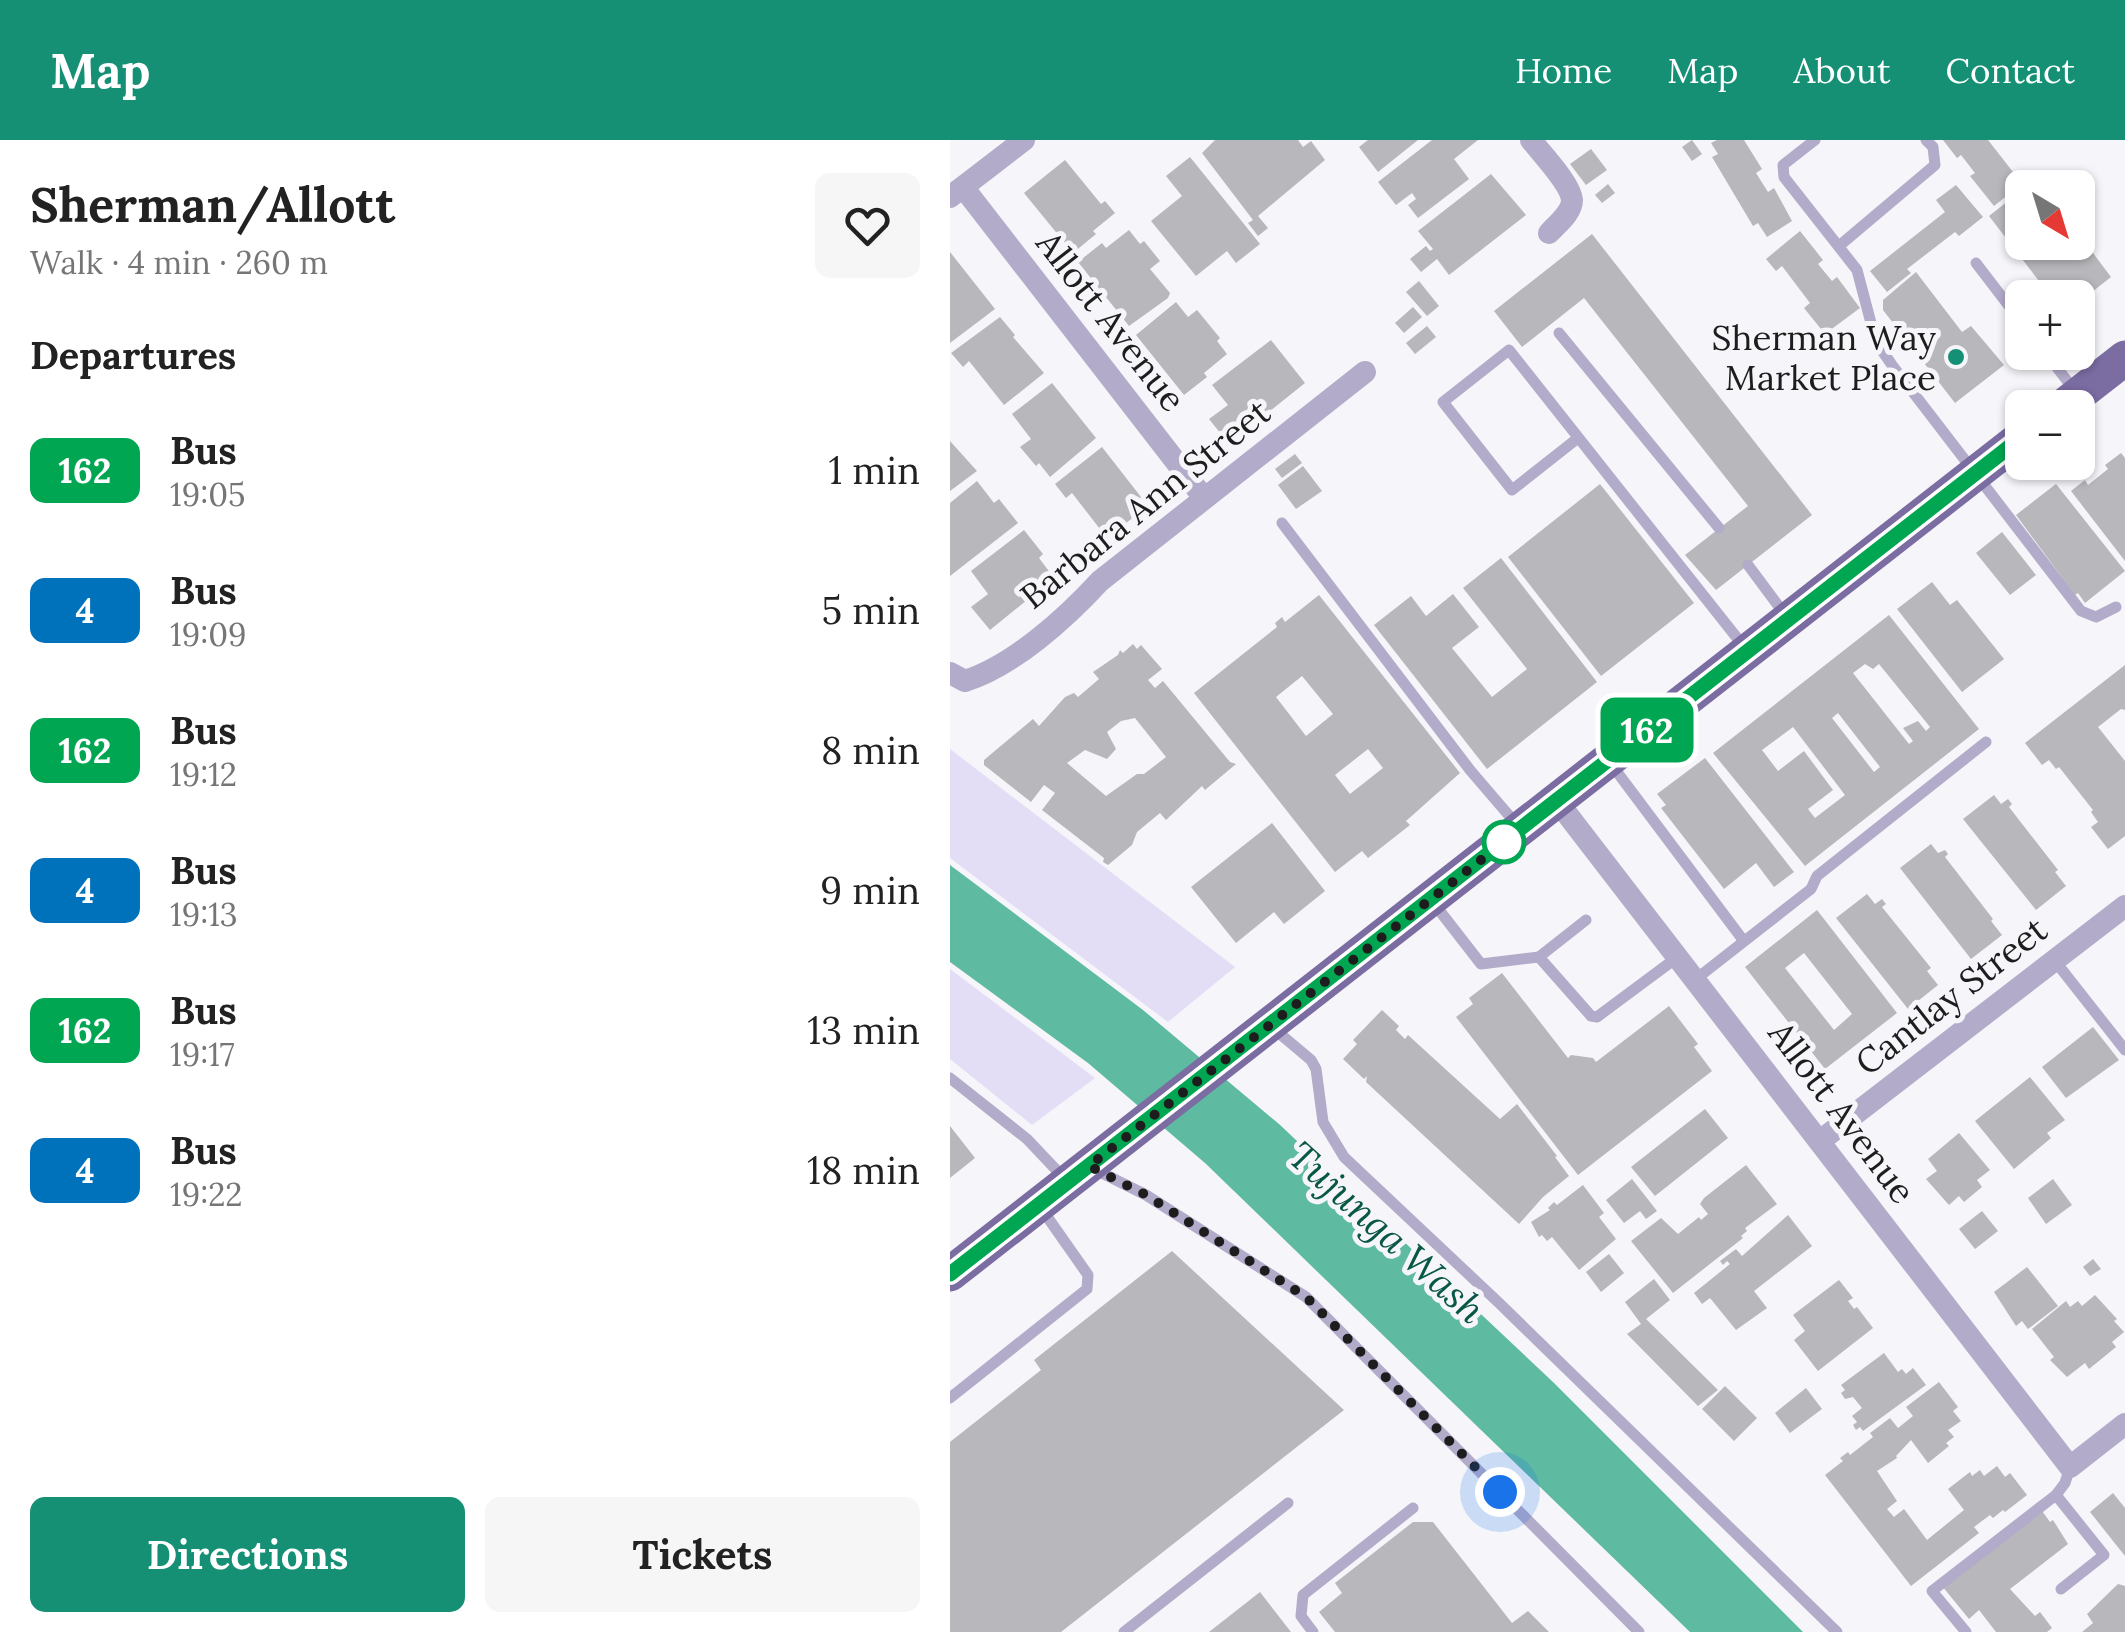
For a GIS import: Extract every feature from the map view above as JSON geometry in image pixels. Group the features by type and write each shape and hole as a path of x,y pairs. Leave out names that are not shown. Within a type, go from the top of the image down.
{"main road":[{"path":"2083,390 2125,358"},
{"path":"950,1274 2005,451"}],"street":[{"path":"956,192 1024,140"},
{"path":"1531,140 1567,186 1572,200 1568,213 1549,233"},
{"name":"Allott Avenue","path":"956,192 1204,498"},
{"name":"Barbara Ann Street","path":"958,677 990,674 1075,608 1100,581 1365,372"},
{"name":"Allott Avenue","path":"1558,802 2070,1467"},
{"name":"Cantlay Street","path":"1820,1142 2125,906"},
{"path":"2070,1467 2125,1424"}],"lane":[{"path":"1816,140 1783,165 1784,176 1857,270 1876,342 2081,611 2096,617 2116,607"},
{"path":"1839,246 1936,166 1926,140"},
{"path":"1976,263 2005,301"},
{"path":"1559,334 1719,528"},
{"path":"1578,438 1512,490 1443,402 1510,350 1748,651"},
{"path":"1282,524 1470,770 1520,829"},
{"path":"1748,565 1788,620"},
{"path":"1696,979 1812,889 1817,876 1986,742"},
{"path":"1609,761 1743,940"},
{"path":"1430,900 1481,964 1539,957 1586,920"},
{"path":"1539,957 1591,1016 1597,1017 1678,956"},
{"path":"2055,960 2125,1050"},
{"path":"1260,1033 1311,1060 1316,1069 1323,1122 1344,1157 1837,1632"},
{"path":"950,1078 1078,1174 1146,1195 1306,1297 1639,1632"},
{"path":"950,1398 1087,1288 1088,1275 1038,1205"},
{"path":"1966,1632 1932,1590 2056,1495 2070,1467"},
{"path":"2056,1495 2104,1556 2061,1589"},
{"path":"1124,1632 1288,1504"},
{"path":"1313,1632 1301,1616 1303,1594 1413,1508"}],"shaded area":[{"path":"950,749 1235,967 1168,1022 950,858"},
{"path":"950,969 1095,1078 1032,1125 950,1059"}],"water":[{"name":"Tujunga Wash","path":"950,865 1143,1010 1279,1124 1553,1382 1803,1632 1690,1632 1205,1163 1088,1063 950,962"}],"building":[{"path":"1215,140 1298,140 1303,147 1311,141 1325,160 1258,216 1268,228 1258,236 1248,223 1253,220 1202,153"},
{"path":"1368,140 1418,140 1378,172 1359,147"},
{"path":"1432,140 1478,140 1454,159 1469,179 1418,218 1408,205 1416,199 1412,193 1396,205 1378,182"},
{"path":"1692,140 1702,154 1692,161 1682,147"},
{"path":"1744,140 1762,169 1756,173 1768,192 1774,188 1792,221 1767,237 1758,223 1753,226 1712,157 1718,154 1711,143"},
{"path":"1943,140 1988,140 2011,170 2005,170 2005,197 1994,206 1970,176 1975,173 1961,155 1957,158"},
{"path":"1591,149 1607,170 1586,185 1570,164"},
{"path":"1190,157 1260,244 1236,263 1227,251 1196,276 1151,221 1182,196 1166,176"},
{"path":"1065,160 1101,204 1105,201 1115,213 1073,253 1024,193"},
{"path":"1491,174 1526,215 1449,275 1437,259 1421,272 1410,259 1426,246 1430,251 1433,249 1418,231"},
{"path":"1608,184 1615,193 1602,203 1595,195"},
{"path":"1956,185 1983,217 1959,236 1955,232 1907,269 1911,273 1887,292 1870,271 1945,212 1936,200"},
{"path":"2005,203 2005,237 1989,216"},
{"path":"1129,230 1160,261 1150,269 1170,293 1129,326 1078,262 1102,243 1106,248"},
{"path":"1800,231 1823,260 1818,264 1832,281 1837,277 1860,308 1825,334 1804,308 1810,303 1782,266 1776,271 1766,259"},
{"path":"1592,234 1812,515 1716,590 1685,555 1748,506 1584,298 1522,347 1494,311"},
{"path":"950,252 995,309 950,343"},
{"path":"2095,256 2111,277 2095,290 2095,280 2038,280 2023,260 2095,260"},
{"path":"1916,272 1962,332 1971,326 2004,365 1955,403 1883,310 1883,300"},
{"path":"1419,281 1439,306 1427,316 1406,292"},
{"path":"1176,302 1188,317 1197,310 1220,338 1217,341 1227,354 1184,395 1136,335"},
{"path":"1413,307 1422,317 1404,333 1395,323"},
{"path":"1000,317 1044,373 1004,405 969,361 963,367 951,353"},
{"path":"1427,326 1436,337 1415,354 1406,343"},
{"path":"1271,340 1305,383 1229,444 1209,419 1228,405 1212,385"},
{"path":"1052,383 1096,438 1050,477 1020,447 1031,439 1012,414"},
{"path":"950,441 977,471 950,491"},
{"path":"1102,447 1148,506 1107,538 1072,493 1066,498 1055,484"},
{"path":"2121,453 2125,458 2125,561 2071,491 2085,480 2088,485 2095,480 2108,469 2105,465"},
{"path":"1295,454 1302,463 1282,478 1275,469"},
{"path":"1303,466 1322,491 1296,509 1278,485"},
{"path":"977,481 994,503 999,499 1018,523 950,576 950,503"},
{"path":"1600,484 1694,603 1601,676 1508,557"},
{"path":"2056,484 2125,571 2085,603 2016,515"},
{"path":"1024,530 1043,554 1039,558 1054,578 990,630 971,607 988,594 971,571"},
{"path":"2002,532 2036,575 2010,595 1976,553"},
{"path":"1501,558 1597,682 1487,769 1374,625 1411,596 1426,616 1453,594 1479,627 1452,648 1492,697 1527,669 1463,588"},
{"path":"1932,582 1950,605 1957,600 2004,659 1962,692 1897,609"},
{"path":"1319,595 1460,773 1406,821 1410,825 1368,858 1362,851 1335,872 1194,693 1277,627 1275,623 1282,617 1285,622","holes":["1302,676 1333,714 1306,736 1276,697","1368,749 1383,768 1350,794 1335,775"]},
{"path":"1889,615 1979,729 1805,866 1713,753","holes":["1865,664 1873,669 1879,664 1930,727 1926,731 1918,721 1903,728 1913,741 1909,744 1853,673","1838,713 1880,767 1874,772 1832,718","1793,727 1845,795 1815,818 1808,809 1833,790 1804,751 1778,771 1762,750"]},
{"path":"1133,644 1137,649 1141,645 1162,669 1148,680 1155,688 1163,681 1230,762 1236,764 1205,790 1202,786 1166,820 1160,813 1108,865 1042,810 1055,793 1044,785 1031,802 984,765 984,760 1033,719 1039,726 1065,697 1074,693 1078,697 1099,679 1093,672 1120,650 1123,653","holes":["1135,718 1166,757 1106,796 1067,763 1085,750 1107,759 1116,749 1107,732 1121,721"]},
{"path":"2125,665 2125,710 2098,727 2125,761 2125,836 2108,849 2091,827 2098,822 2093,810 2059,767 2056,769 2049,760 2042,765 2025,743"},
{"path":"1705,758 1794,872 1774,887 1756,863 1724,889 1661,808 1666,805 1657,794"},
{"path":"1994,795 2001,804 2008,799 2012,804 2009,807 2066,886 2036,910 1963,819"},
{"path":"1272,823 1325,891 1284,924 1274,912 1236,943 1191,887"},
{"path":"1931,844 1938,853 1945,850 1945,857 2002,935 1971,959 1900,868"},
{"path":"1867,894 1875,904 1882,899 1886,904 1882,907 1931,968 1927,971 1938,985 1908,1009 1836,918"},
{"path":"1817,910 1897,1013 1825,1069 1745,967","holes":["1804,953 1852,1014 1834,1030 1785,968"]},
{"path":"1502,973 1568,1058 1593,1058 1596,1062 1669,1006 1698,1044 1694,1047 1712,1071 1578,1175 1456,1017 1473,1004 1469,998"},
{"path":"1382,1010 1399,1026 1396,1030 1405,1039 1408,1035 1500,1119 1517,1104 1557,1156 1569,1176 1519,1224 1366,1082 1367,1076 1364,1079 1343,1059 1357,1044 1353,1040"},
{"path":"2093,1027 2119,1060 2066,1098 2042,1067"},
{"path":"2030,1077 2065,1120 2047,1133 2051,1138 2014,1169 1975,1121"},
{"path":"1705,1109 1728,1138 1655,1196 1631,1167"},
{"path":"950,1126 975,1158 950,1178"},
{"path":"1959,1133 1990,1170 1977,1180 1982,1187 1964,1202 1959,1196 1949,1205 1926,1179 1937,1171 1928,1159"},
{"path":"1746,1165 1777,1204 1745,1228 1743,1238 1673,1293 1631,1241 1661,1218 1678,1234 1699,1217 1701,1220 1708,1214 1700,1204 1704,1198"},
{"path":"1632,1179 1657,1211 1646,1219 1640,1211 1624,1223 1606,1200"},
{"path":"2053,1179 2072,1205 2046,1224 2028,1198"},
{"path":"1583,1185 1604,1213 1599,1217 1616,1239 1579,1270 1552,1237 1547,1241 1542,1235 1539,1237 1531,1222"},
{"path":"1982,1211 1998,1231 1975,1249 1959,1229"},
{"path":"1788,1215 1812,1246 1754,1291 1767,1308 1736,1330 1710,1298 1702,1304 1694,1293 1730,1264 1720,1261 1736,1249 1742,1256"},
{"path":"1172,1251 1344,1410 1061,1632 950,1632 950,1442 1041,1370 1034,1360"},
{"path":"1609,1254 1624,1273 1601,1292 1586,1272"},
{"path":"2093,1259 2101,1269 2090,1276 2083,1267"},
{"path":"2027,1267 2058,1306 2028,1329 2022,1321 2016,1326 1994,1292"},
{"path":"1654,1279 1670,1300 1646,1319 1718,1390 1698,1406 1627,1334 1641,1324 1625,1302"},
{"path":"1839,1280 1853,1298 1848,1301 1873,1328 1818,1371 1794,1340 1805,1331 1793,1315"},
{"path":"2095,1295 2124,1332 2112,1342 2116,1347 2089,1369 2085,1363 2067,1377 2050,1360 2054,1357 2032,1329 2066,1301 2070,1307 2078,1301 2082,1306"},
{"path":"1884,1353 1898,1372 1902,1369 1906,1374 1913,1368 1926,1385 1863,1431 1860,1427 1856,1430 1853,1425 1857,1422 1852,1416 1862,1408 1853,1397 1845,1399 1841,1385"},
{"path":"1939,1382 1958,1407 1953,1411 1961,1421 1948,1430 1954,1437 1946,1443 1949,1446 1928,1463 1911,1440 1897,1458 1877,1471 1897,1501 1887,1509 1894,1517 1904,1509 1927,1540 1964,1510 1948,1489 1970,1472 1972,1476 1980,1470 1984,1476 1997,1466 2005,1477 2010,1473 2027,1495 2005,1512 1993,1518 1990,1515 1974,1527 1979,1533 1911,1586 1825,1475 1843,1461 1840,1458 1873,1437 1870,1433 1890,1418 1898,1428 1913,1416 1906,1407"},
{"path":"1725,1386 1757,1418 1734,1441 1702,1409"},
{"path":"1806,1388 1822,1409 1790,1433 1775,1413"},
{"path":"2113,1493 2125,1508 2125,1556 2090,1512"},
{"path":"2040,1508 2068,1544 2010,1589 2035,1616 2040,1612 2052,1628 2047,1632 1996,1632 1979,1610 1969,1619 1942,1586"},
{"path":"1413,1522 1433,1522 1512,1623 1528,1611 1549,1632 1335,1632 1319,1612 1342,1593 1335,1583"},
{"path":"2118,1584 2125,1586 2125,1632 2082,1632 2093,1623 2087,1614"},
{"path":"1260,1592 1291,1632 1209,1632"}],"bus line":[{"name":"162","path":"950,1274 2005,450"}],"place":[{"name":"Sherman Way Market Place","path":"1956,357"}],"route":[{"path":"1500,1492 1306,1297 1146,1195 1089,1166 1504,842"}]}
